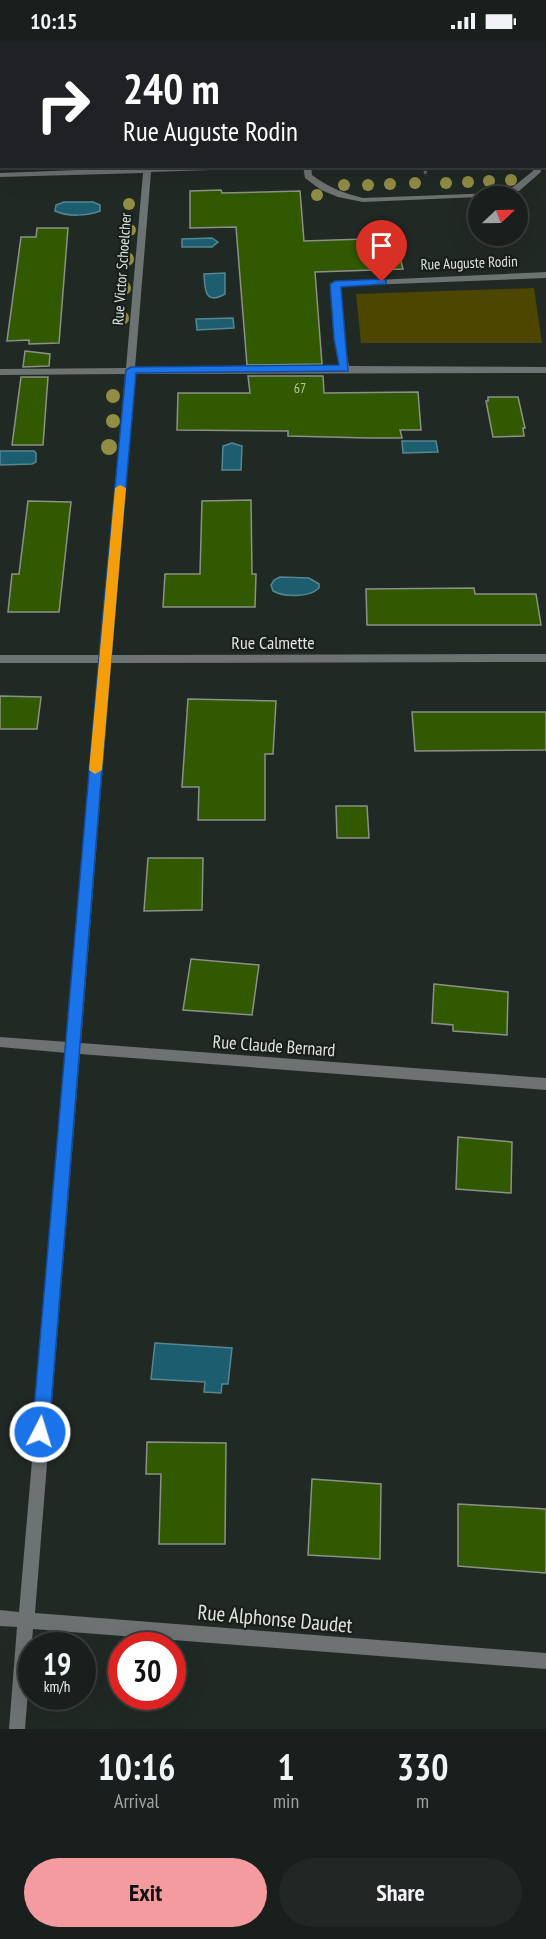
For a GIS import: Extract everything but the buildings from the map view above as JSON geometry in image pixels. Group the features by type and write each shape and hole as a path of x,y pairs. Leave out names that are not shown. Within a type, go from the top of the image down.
{"street":[{"path":"0,175 220,168"},
{"path":"307,168 309,176 324,188 363,200 497,195 516,189 537,172 536,168"},
{"name":"Rue Victor Schoelcher","path":"18,1729 25,1620 147,171"},
{"name":"Rue Auguste Rodin","path":"345,369 339,339 335,284 546,275"},
{"path":"0,372 546,369"},
{"name":"Rue Calmette","path":"0,659 546,658"},
{"name":"Rue Claude Bernard","path":"0,1042 546,1084"},
{"name":"Rue Alphonse Daudet","path":"0,1618 546,1661"}],"shaded area":[{"path":"534,288 542,343 361,343 356,294"}],"water":[{"path":"64,202 93,202 100,205 100,211 78,215 55,211 56,205"},
{"path":"212,238 218,242 212,247 182,247 182,239"},
{"path":"225,273 225,294 209,297 204,274"},
{"path":"233,318 234,328 197,330 196,319"},
{"path":"402,441 436,441 438,452 403,453"},
{"path":"232,443 242,446 241,470 222,470 223,446"},
{"path":"0,451 34,451 36,462 0,465"},
{"path":"280,577 309,578 319,584 319,588 303,595 278,593 273,591 271,585"},
{"path":"155,1343 232,1348 228,1384 222,1384 221,1393 204,1392 205,1382 151,1379"}],"slow traffic":[{"path":"95,770 120,488"}],"route":[{"path":"40,1432 131,370 345,369 339,339 335,284 382,282"}]}
